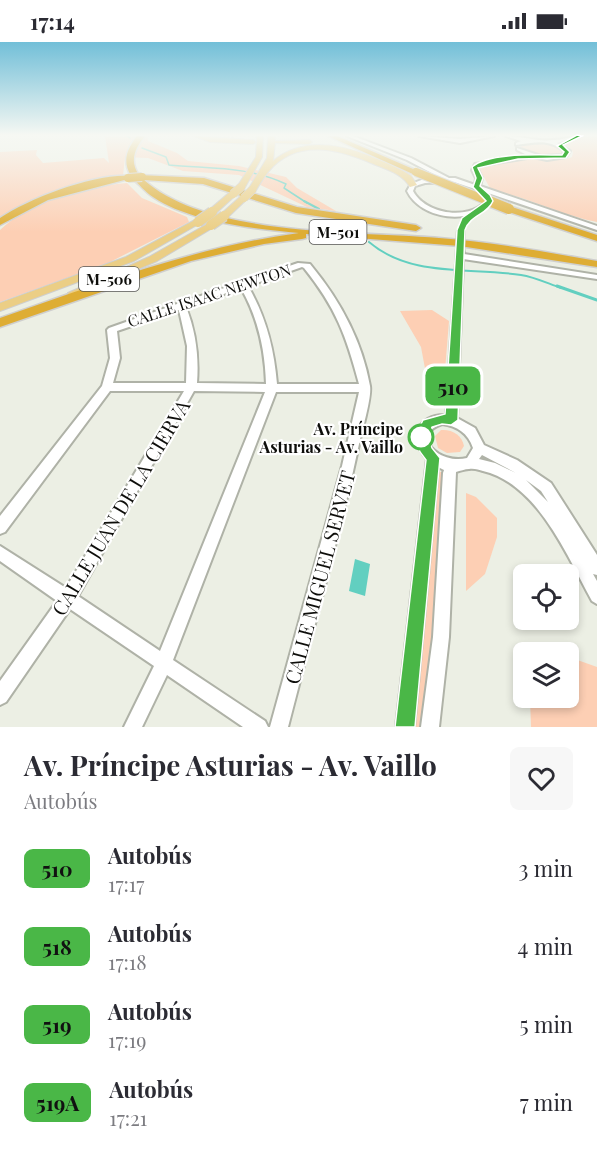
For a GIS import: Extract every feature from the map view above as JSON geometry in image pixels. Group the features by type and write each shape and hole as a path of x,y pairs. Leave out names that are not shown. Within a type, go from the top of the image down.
{"highway":[{"name":"M-501","path":"132,168 132,172 152,194 190,212 248,224 442,241 597,264"},
{"path":"406,168 509,210 597,238"},
{"path":"0,222 32,204 88,185 142,177 188,178 216,183 297,210 325,216 597,254"},
{"path":"0,320 199,256 262,241 333,235 442,241"}],"main road":[{"name":"M-506","path":"0,307 77,281 130,259 198,222 241,187 253,168"},
{"path":"390,168 402,173 414,185"},
{"path":"401,168 430,179"},
{"name":"M-506","path":"0,320 128,271 169,251 224,216 252,190 267,169"}],"street":[{"path":"426,168 449,179"},
{"path":"461,181 472,179 468,168"},
{"path":"451,420 461,230 465,220 487,206 489,201 480,189 476,168"},
{"path":"474,213 445,213 427,208 414,200 410,191 414,185 430,179 461,181 597,228"},
{"path":"445,213 456,221 461,230"},
{"path":"460,256 597,277"},
{"name":"CALLE ISAAC NEWTON","path":"107,387 115,358 112,330 115,328 304,265"},
{"name":"CALLE MIGUEL SERVET","path":"279,727 348,466 365,388 354,347 341,315 324,287 304,265"},
{"path":"133,727 163,665 272,388 270,356 264,328 256,305 243,285"},
{"name":"CALLE JUAN DE LA CIERVA","path":"0,696 67,600 191,388 193,336 182,304"},
{"path":"0,527 107,387 365,388"},
{"path":"405,727 432,466 422,444 423,429 434,420 451,420 473,434 479,448 513,464 546,487 597,568"},
{"path":"471,463 479,448"},
{"path":"432,466 487,464 508,473 542,501 597,596"},
{"path":"429,727 441,637 452,466"},
{"path":"0,553 163,665 259,727"}],"shaded area":[{"path":"0,168 124,168 123,176 52,192 0,217"},
{"path":"175,168 247,168 286,177 297,188 336,211 307,207 239,175 183,171"},
{"path":"482,168 597,168 597,222 491,190 480,170"},
{"path":"127,183 142,198 187,217 189,222 108,263 0,302 0,230 28,210 60,196"},
{"path":"432,310 449,321 442,408 429,390 421,347 400,311"},
{"path":"441,430 453,432 459,436 464,446 460,452 447,453 438,448 435,436"},
{"path":"437,471 445,473 432,641 422,727 411,727"},
{"path":"466,493 476,497 497,518 497,537 485,574 466,591"},
{"path":"579,661 597,667 597,727 531,727 530,708 579,708"}],"water":[{"path":"355,559 370,564 365,596 349,591"}],"waterway":[{"path":"214,168 243,171 272,178 286,184 284,188 307,203"},
{"path":"304,201 319,209"},
{"path":"369,242 385,253 422,266 521,275 561,288"},
{"path":"557,286 597,300"}],"bus line":[{"name":"510","path":"405,727 433,458 426,452 421,436 423,429 434,420 451,420 461,230 465,220 482,210 489,201 484,191 477,187 479,178 475,168"}],"place":[{"name":"Av. Príncipe Asturias - Av. Vaillo","path":"421,437"}]}
